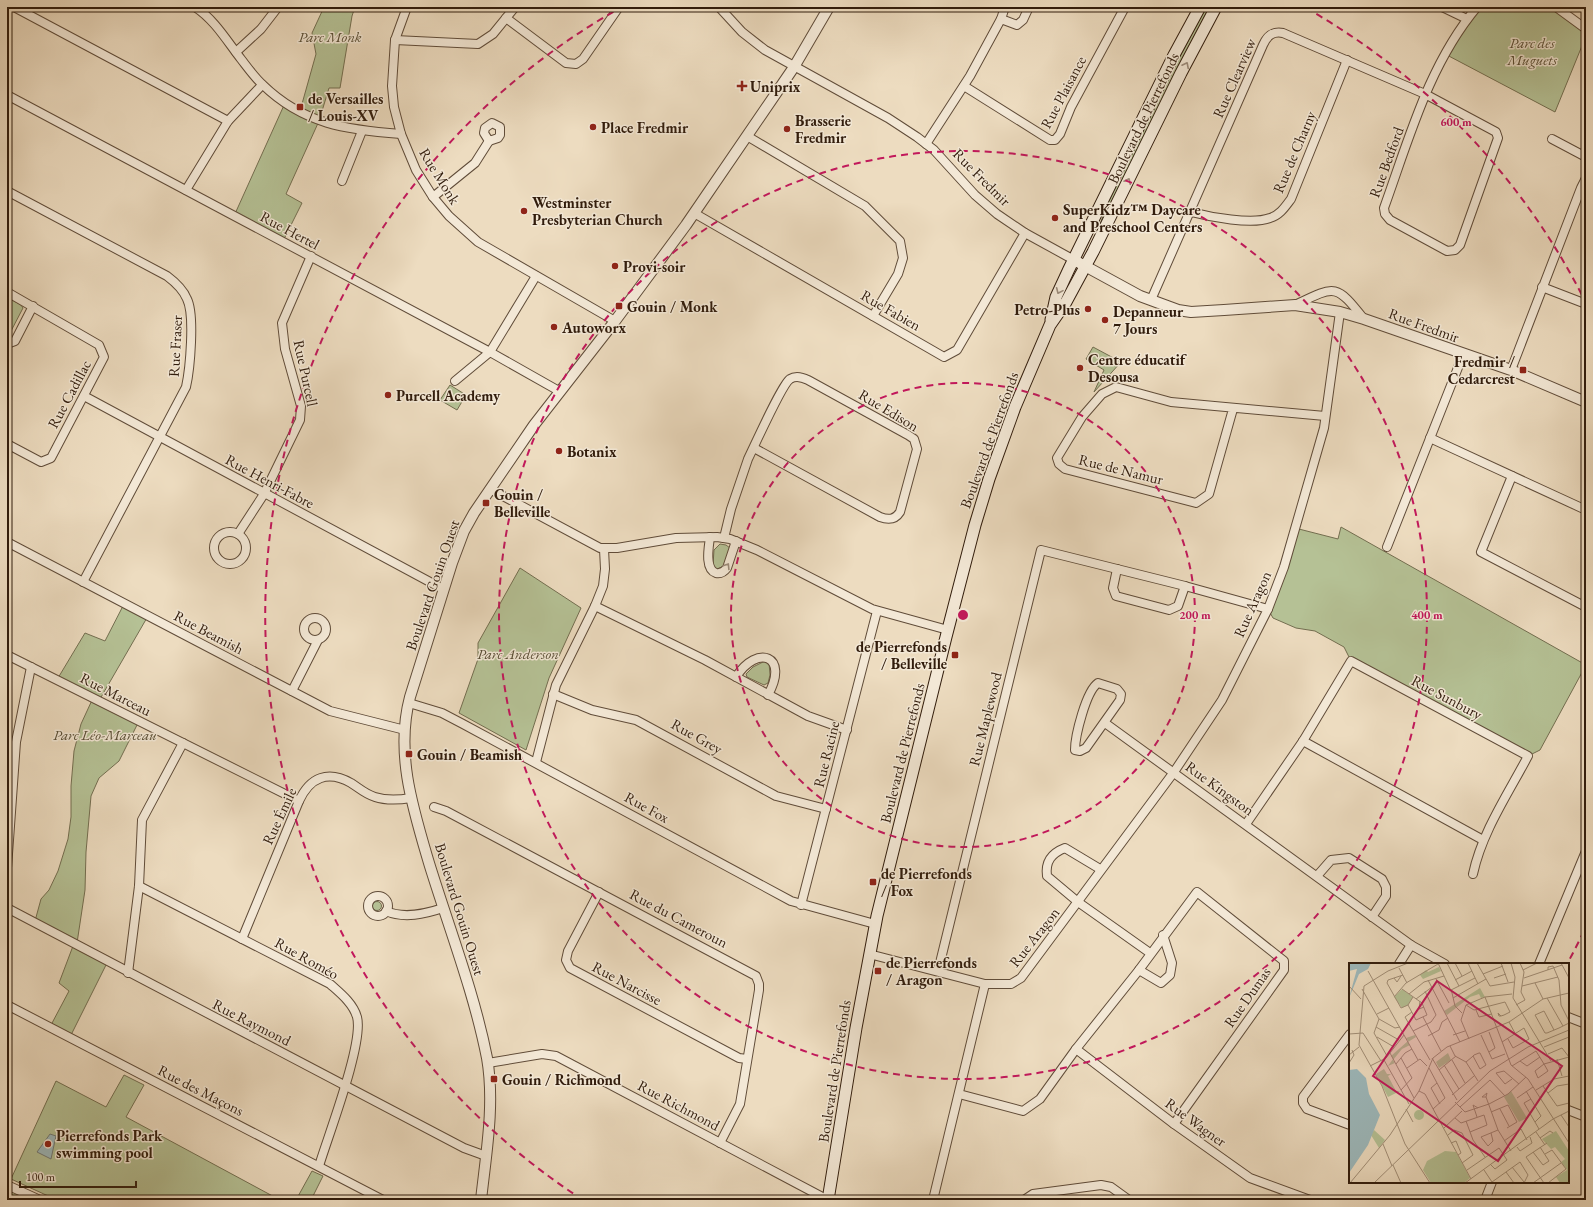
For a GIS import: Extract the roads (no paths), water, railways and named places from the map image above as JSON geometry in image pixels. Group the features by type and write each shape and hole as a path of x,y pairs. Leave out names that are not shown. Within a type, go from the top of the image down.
{"main road":[{"name":"Boulevard de Pierrefonds","path":"828,1200 875,924 975,524 989,479 1015,407 1050,325 1056,297 1174,56 1200,7"},
{"name":"Boulevard de Pierrefonds","path":"1050,325 1066,302 1085,266 1216,7"}],"street":[{"path":"14,7 228,121"},
{"path":"195,7 210,19 262,85 285,103 311,118 336,126 362,131 401,134"},
{"path":"236,52 261,29 278,7"},
{"name":"Rue Monk","path":"407,7 395,40 392,86 394,107 401,134 416,170 433,197 449,216 478,242 615,321"},
{"path":"395,40 478,44 493,34 515,7"},
{"path":"506,18 566,63 576,64 583,59 619,7"},
{"name":"Rue Fredmir","path":"719,7 742,32 760,47 888,118 926,144 980,200 997,214 1025,233 1140,296 1178,310 1191,312 1295,304 1340,312 1364,319 1463,355 1511,370 1586,402"},
{"name":"Boulevard Gouin Ouest","path":"481,1200 490,1106 488,1063 478,1021 443,908 412,798 404,758 405,730 409,703 443,589 464,531 490,489 560,391 615,321 694,213 794,67 829,7"},
{"path":"926,144 964,86 1001,19 1005,7"},
{"path":"1001,19 1017,25 1024,20 1029,7"},
{"name":"Rue Plaisance","path":"964,86 1050,140 1055,140 1060,134 1071,107 1125,7"},
{"path":"1442,7 1467,19"},
{"name":"Rue Bedford","path":"1477,7 1467,19 1445,54 1425,94 1384,208 1385,214 1390,220 1447,251 1455,250 1460,244 1498,138"},
{"path":"1556,7 1586,29"},
{"name":"Rue Clearview","path":"1151,300 1269,35 1276,32 1283,33 1425,94 1489,127 1496,132 1498,138"},
{"name":"Rue de Charny","path":"1191,212 1213,218 1251,220 1270,218 1281,212 1290,200 1347,60"},
{"path":"186,190 228,121 262,85"},
{"name":"Rue Hertel","path":"7,95 311,256 560,391"},
{"path":"342,181 362,131"},
{"path":"747,136 865,206 900,241 903,258 898,274 873,316"},
{"path":"1552,139 1586,157"},
{"path":"433,197 475,163 489,141"},
{"path":"1511,370 1580,188 1586,178"},
{"name":"Rue Fraser","path":"7,191 167,276 178,284 188,299 191,311 189,374 186,387 83,582"},
{"name":"Rue Fabien","path":"694,213 944,357 957,350 1025,233"},
{"name":"Rue Purcell","path":"238,534 264,494 300,420 301,406 285,349 282,323 311,256"},
{"path":"455,381 490,352 536,276"},
{"path":"1542,287 1586,304"},
{"name":"Rue Fredmir","path":"1295,304 1322,292 1338,291 1345,296 1364,319"},
{"name":"Rue Cadillac","path":"7,292 99,345 103,351 104,357 51,458 41,462 7,444"},
{"path":"7,344 15,341 33,306"},
{"name":"Rue Aragon","path":"869,954 985,984 1011,984 1021,978 1174,772 1222,700 1268,610 1284,567 1324,428 1340,312"},
{"path":"1387,547 1463,355"},
{"name":"Rue Edison","path":"724,538 737,490 754,448 786,384 790,379 798,376 808,380 911,437 916,443 917,448 900,512 896,517 890,519 880,516 754,448"},
{"name":"Rue de Namur","path":"1233,409 1209,494 1196,503 1065,469 1059,464 1057,458 1082,418 1102,394 1116,387 1171,402 1233,409 1325,416"},
{"name":"Rue Henri-Fabre","path":"84,396 443,589"},
{"path":"1430,438 1586,510"},
{"path":"1512,476 1481,552 1586,607"},
{"path":"490,489 587,543 604,549 668,539 710,537 724,538 736,541 877,611 948,630"},
{"path":"228,532 238,534 242,538 246,547 243,557 239,561 229,564 220,560 216,556 214,546 218,536 228,532"},
{"path":"710,537 709,565 712,570 718,573 722,573 727,568 736,541"},
{"name":"Rue Beamish","path":"7,542 330,711 405,730"},
{"path":"536,762 541,748 553,694 565,665 595,606 604,582 604,549"},
{"name":"Rue Maplewood","path":"938,971 1041,550 1185,586 1268,610"},
{"path":"1117,569 1113,588 1116,596 1169,610 1178,606 1185,586"},
{"path":"595,606 736,677 818,721 847,730"},
{"name":"Rue Racine","path":"801,905 877,611"},
{"path":"292,691 318,640"},
{"name":"Rue Marceau","path":"7,655 299,801"},
{"path":"736,677 741,670 756,659 764,657 770,658 774,663 775,670 773,683 768,695"},
{"name":"Rue Sunbury","path":"1246,824 1303,741 1351,661 1528,756 1483,840 1477,856 1473,874"},
{"path":"7,868 8,831 16,742 31,667"},
{"path":"1098,683 1117,689 1121,694 1120,700 1105,723 1086,748 1080,751 1075,750 1075,742 1083,712 1093,686 1098,683"},
{"name":"Rue Grey","path":"553,694 592,710 636,720 780,797 826,809"},
{"name":"Rue Fox","path":"409,703 447,716 536,762 782,897 801,905 875,924"},
{"name":"Rue Kingston","path":"1105,723 1412,945 1442,963"},
{"path":"1303,741 1483,840"},
{"path":"7,743 16,742"},
{"path":"128,972 139,886 142,820 183,743"},
{"name":"Rue Émile","path":"242,939 299,801 313,781 322,777 331,776 351,783 360,790 376,797 396,800 412,798"},
{"name":"Rue du Cameroun","path":"434,807 444,810 756,976 760,986 740,1104 720,1143"},
{"name":"Rue Aragon","path":"1078,902 1047,876 1046,866 1055,852 1065,848 1100,870"},
{"path":"1539,963 1586,851"},
{"path":"1317,876 1331,860 1349,858 1382,879 1386,887 1386,896 1372,916"},
{"name":"Rue Roméo","path":"139,886 330,984 348,1000 357,1017 358,1033 345,1085 319,1166"},
{"name":"Rue Narcisse","path":"599,892 568,951 566,960 570,968 739,1058 747,1059"},
{"name":"Rue Dumas","path":"959,1094 1023,1111 1040,1099 1076,1049 1139,970 1163,935 1197,892 1284,961 1284,970 1174,1124"},
{"path":"1078,902 1150,953"},
{"name":"Rue Raymond","path":"7,908 464,1148 486,1156"},
{"path":"386,911 397,914 416,915 443,908"},
{"path":"1139,970 1161,984 1170,975 1172,963 1163,935"},
{"path":"1399,963 1412,945"},
{"path":"933,1200 985,984"},
{"name":"Rue des Maçons","path":"7,1005 383,1200"},
{"path":"1569,1017 1586,1024"},
{"path":"1349,1035 1303,1098 1303,1103 1307,1109 1349,1125"},
{"name":"Rue Wagner","path":"1076,1049 1174,1124 1250,1178 1310,1200"},
{"name":"Rue Richmond","path":"488,1063 542,1054 556,1056 828,1200"},
{"path":"1569,1110 1586,1116"},
{"path":"1485,1200 1492,1183"},
{"path":"7,1185 40,1200"},
{"path":"1024,1200 1033,1194 1101,1185 1111,1187 1129,1200"}],"water":[{"name":"Pierrefonds Park swimming pool","path":"50,1134 56,1136 51,1159 37,1152"}],"place":[{"name":"Uniprix","path":"742,86"},
{"name":"de Versailles / Louis-XV","path":"300,107"},
{"name":"Place Fredmir","path":"593,127"},
{"name":"Brasserie Fredmir","path":"787,129"},
{"name":"Westminster Presbyterian Church","path":"524,211"},
{"name":"SuperKidz™ Daycare and Preschool Centers","path":"1055,218"},
{"name":"Provi-soir","path":"615,266"},
{"name":"Gouin / Monk","path":"619,306"},
{"name":"Petro-Plus","path":"1088,309"},
{"name":"Depanneur 7 Jours","path":"1105,320"},
{"name":"Autoworx","path":"554,327"},
{"name":"Centre éducatif Desousa","path":"1080,368"},
{"name":"Fredmir / Cedarcrest","path":"1523,370"},
{"name":"Purcell Academy","path":"388,395"},
{"name":"Botanix","path":"559,451"},
{"name":"Gouin / Belleville","path":"486,503"},
{"name":"de Pierrefonds / Belleville","path":"955,655"},
{"name":"Gouin / Beamish","path":"409,754"},
{"name":"de Pierrefonds / Fox","path":"873,882"},
{"name":"de Pierrefonds / Aragon","path":"878,971"},
{"name":"Gouin / Richmond","path":"494,1079"},
{"name":"Pierrefonds Park swimming pool","path":"48,1144"}],"park label":[{"name":"Parc Monk","path":"330,36"},
{"name":"Parc des Muguets","path":"1532,50"},
{"name":"Parc Anderson","path":"518,653"},
{"name":"Parc Léo-Marceau","path":"105,734"}]}
